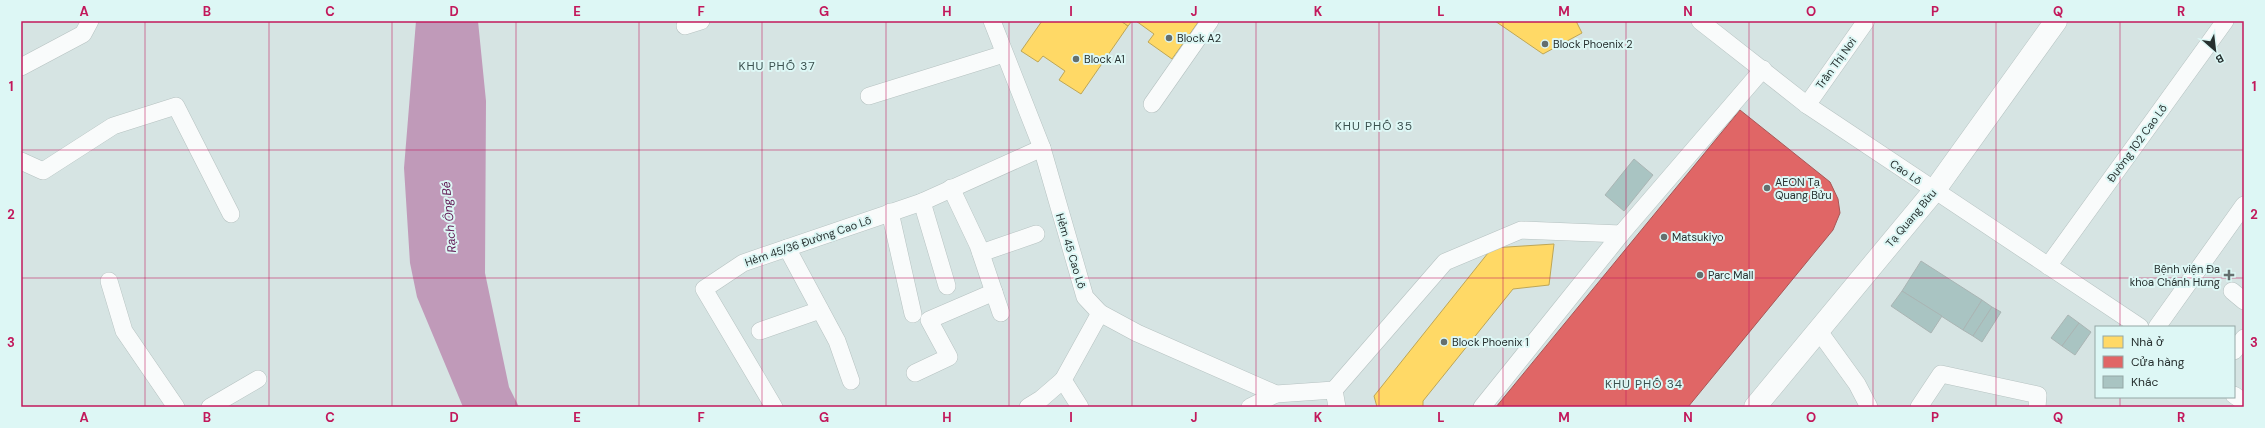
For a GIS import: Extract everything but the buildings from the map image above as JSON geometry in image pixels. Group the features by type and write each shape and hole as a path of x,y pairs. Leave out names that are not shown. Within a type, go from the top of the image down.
{"main road":[{"name":"Tạ Quang Bửu","path":"1755,407 1934,191 2056,21"}],"street":[{"path":"21,66 83,34 90,21"},
{"path":"685,26 701,21"},
{"name":"Hẻm 45 Cao Lỗ","path":"992,21 1042,148 1085,297 1100,313 1172,349 1276,394 1334,390"},
{"path":"1152,104 1210,21"},
{"name":"Trần Thị Nơi","path":"1806,105 1866,21"},
{"name":"Đường 102 Cao Lỗ","path":"2048,266 2225,21"},
{"name":"Cao Lỗ","path":"1704,22 1806,105 2138,326"},
{"path":"869,96 1004,54"},
{"path":"1482,407 1622,234 1763,69"},
{"path":"21,161 43,171 113,126 176,106 231,214"},
{"name":"Hẻm 45/36 Đường Cao Lỗ","path":"774,407 704,288 744,263 922,202 1042,148"},
{"path":"951,188 981,254 1001,313"},
{"path":"922,202 946,286"},
{"path":"2158,326 2244,205"},
{"path":"890,212 913,314"},
{"path":"1338,407 1334,390 1380,339 1445,262 1521,230 1622,234"},
{"path":"981,254 1036,234"},
{"path":"787,248 837,341 851,381"},
{"path":"109,281 124,331 176,407"},
{"path":"915,373 949,357 929,320 994,292"},
{"path":"760,331 820,310"},
{"path":"1028,407 1041,399 1063,380 1100,313"},
{"path":"1818,330 1871,406"},
{"path":"2235,351 2244,338"},
{"path":"1919,407 1941,374 2038,395 2037,407"},
{"path":"210,407 258,379"},
{"path":"1063,380 1080,407"},
{"path":"1250,407 1276,394"},
{"path":"2235,396 2244,402"}],"water":[{"name":"Rạch Ông Bé","path":"416,21 478,21 486,101 485,273 509,387 519,407 463,407 417,297 410,263 404,168"}],"place":[{"name":"Block A2","path":"1169,38"},
{"name":"Block Phoenix 2","path":"1545,44"},
{"name":"Block A1","path":"1076,59"},
{"name":"AEON Tạ Quang Bửu","path":"1767,188"},
{"name":"Matsukiyo","path":"1664,237"},
{"name":"Parc Mall","path":"1700,275"},
{"name":"Bệnh viện Đa khoa Chánh Hưng","path":"2229,275"},
{"name":"Block Phoenix 1","path":"1444,342"}],"district":[{"name":"KHU PHỐ 37","path":"777,66"},
{"name":"KHU PHỐ 35","path":"1374,126"},
{"name":"KHU PHỐ 34","path":"1644,384"}]}
